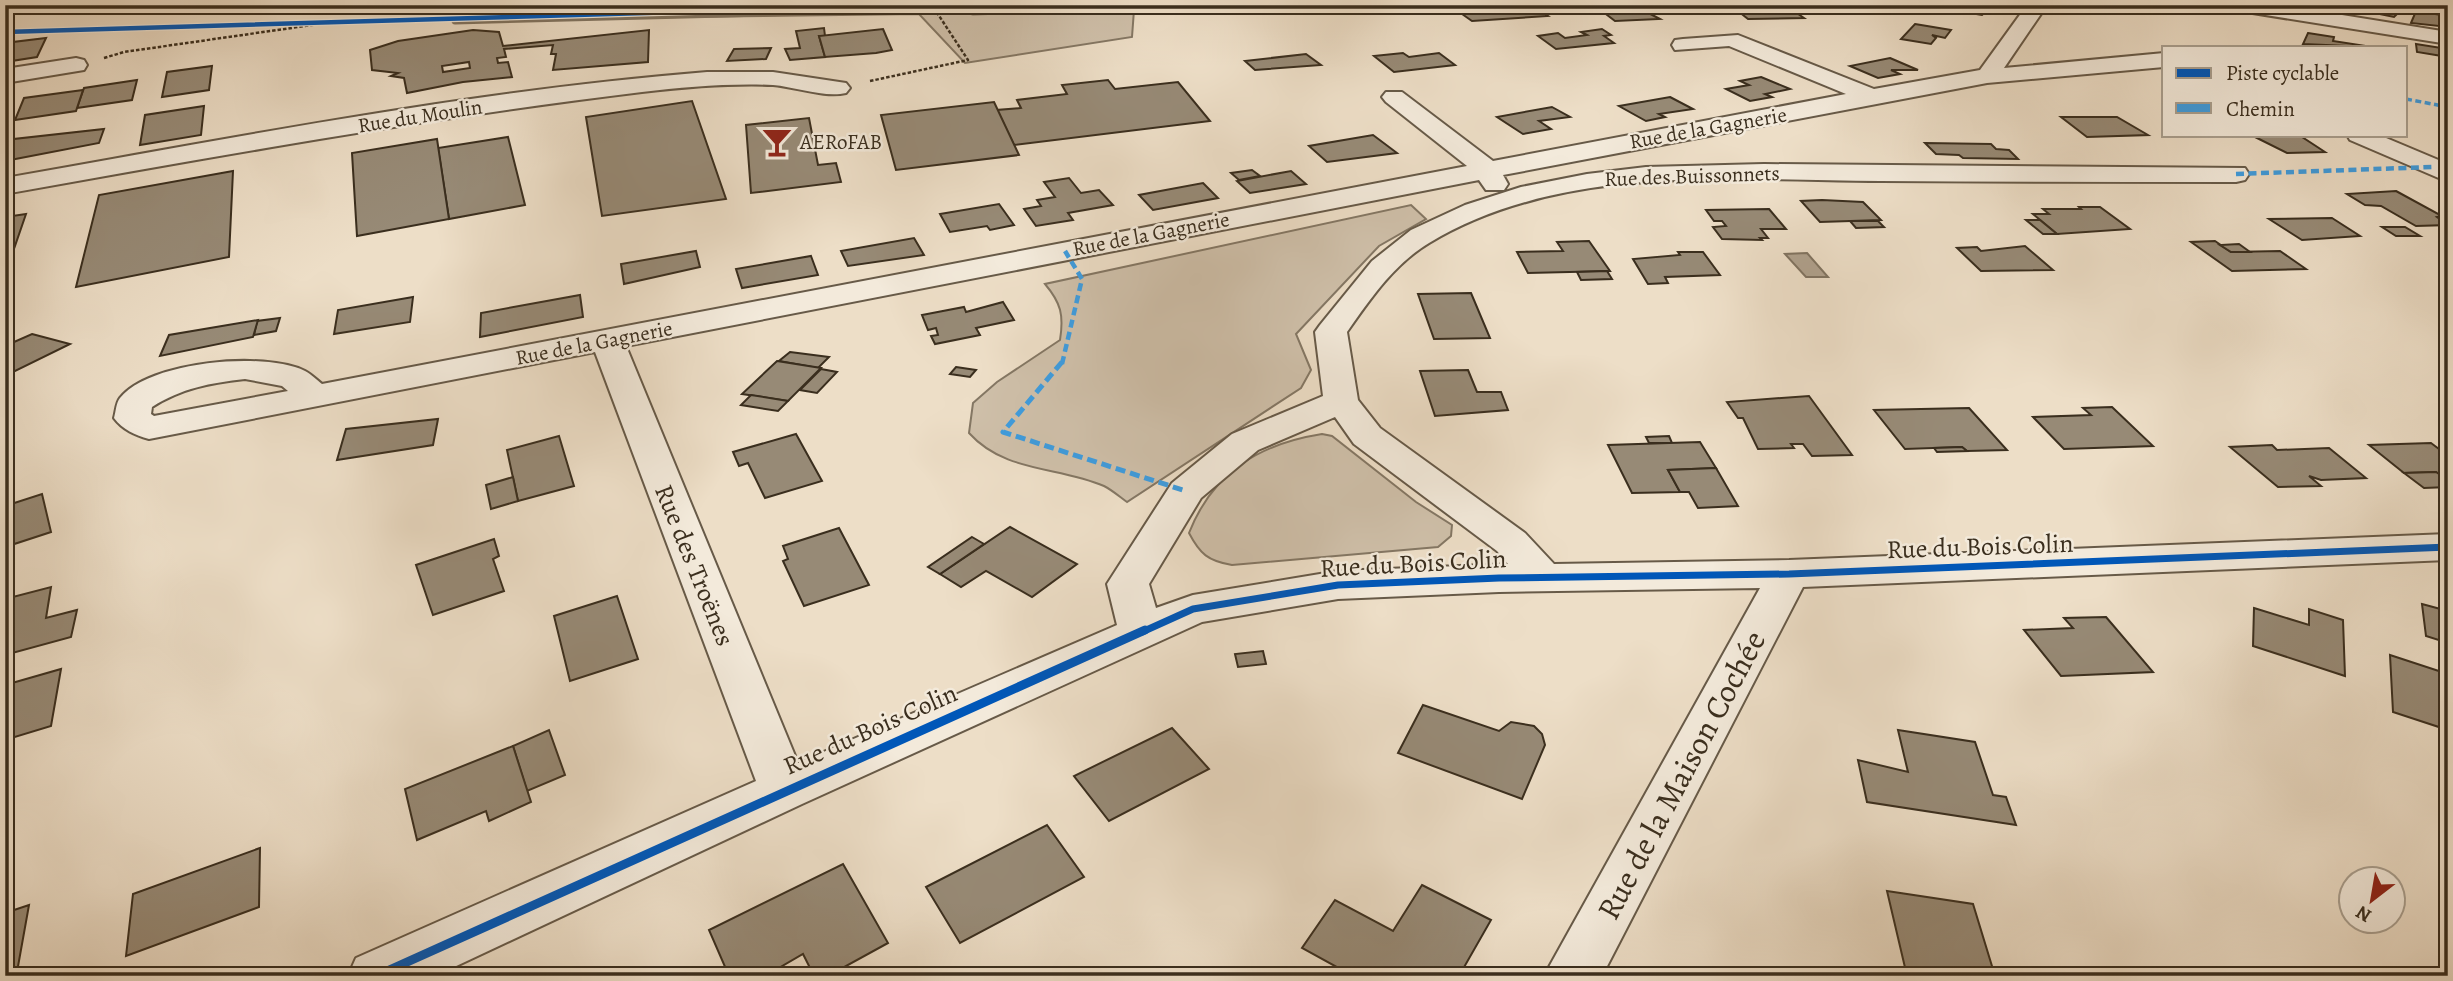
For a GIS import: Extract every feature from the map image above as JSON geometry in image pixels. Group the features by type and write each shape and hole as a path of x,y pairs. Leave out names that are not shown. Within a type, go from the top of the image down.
{"street":[{"path":"1987,76 2037,5"},
{"path":"2240,5 2448,38"},
{"path":"1683,46 1731,38 1872,96"},
{"name":"Rue de la Gagnerie","path":"315,396 1872,96 1987,76 2162,60"},
{"path":"5,76 76,65"},
{"name":"Rue du Moulin","path":"5,186 370,123 584,92 760,77 807,80 838,88"},
{"path":"1394,97 1487,169 1496,187 1510,197"},
{"path":"2361,136 2448,174"},
{"path":"1655,138 1690,172"},
{"name":"Rue des Buissonnets","path":"1544,578 1511,542 1367,436 1341,401 1331,332 1369,281 1420,237 1510,197 1592,180 1690,172 2236,174"},
{"name":"Rue des Troënes","path":"607,341 784,790"},
{"path":"1141,632 1128,584 1186,491 1245,442 1341,401"},
{"name":"Rue du Bois Colin","path":"376,976 784,790 1193,609 1338,584 1789,575 2448,547"},
{"name":"Rue de la Maison Cochée","path":"1572,976 1789,575"}],"path":[{"path":"838,88 968,60 932,5"},
{"path":"76,65 124,52 340,21"}],"shaded area":[{"path":"503,5 1274,5 1134,10 1132,37 965,63 919,14 509,19"},
{"path":"1411,205 1426,219 1379,246 1296,334 1311,370 1301,388 1127,502 1104,486 1015,462 983,446 969,433 973,403 997,382 1060,340 1060,310 1055,297 1045,284"},
{"path":"1807,253 1828,277 1806,277 1785,254"},
{"path":"1322,434 1332,436 1416,502 1452,525 1451,536 1438,547 1232,565 1211,559 1201,551 1189,533 1211,493 1225,478 1241,464 1278,445"}],"building":[{"path":"1467,5 1493,5 1509,12 1539,10 1548,16 1472,21 1462,14 1476,12"},
{"path":"1960,5 1994,5 1982,15 1951,10"},
{"path":"2332,5 2402,7 2399,11 2383,11 2397,14 2394,17 2350,8 2348,13 2329,10"},
{"path":"1745,6 1749,10 1791,9 1804,18 1748,19 1733,7"},
{"path":"1598,8 1639,8 1660,19 1615,21"},
{"path":"2416,11 2448,16 2448,27 2411,23"},
{"path":"1915,24 1951,30 1945,38 1932,35 1936,38 1931,44 1901,39"},
{"path":"824,28 825,36 819,36 825,57 790,60 785,49 800,48 796,31"},
{"path":"883,29 892,50 825,57 819,36"},
{"path":"1602,29 1611,35 1604,36 1614,43 1556,49 1538,36 1558,33 1565,38 1587,35 1581,32"},
{"path":"473,30 499,32 503,46 649,30 648,62 553,70 556,54 551,54 553,45 504,49 506,57 497,58 498,63 508,62 512,77 463,82 407,93 404,78 391,76 398,73 372,70 370,50 398,41","holes":["469,62 470,68 443,72 442,66"]},
{"path":"2308,33 2334,37 2333,41 2366,46 2349,46 2303,44"},
{"path":"46,38 37,57 5,62 5,43"},
{"path":"2416,44 2448,49 2448,57 2417,52"},
{"path":"771,48 766,59 727,61 734,49"},
{"path":"1403,53 1409,57 1439,53 1455,65 1394,72 1374,56"},
{"path":"1306,54 1321,65 1255,70 1245,61"},
{"path":"1890,58 1918,70 1891,70 1900,74 1878,78 1850,66"},
{"path":"212,66 209,90 162,97 167,72"},
{"path":"1761,77 1790,89 1765,94 1772,97 1750,101 1726,89 1749,85 1740,81"},
{"path":"137,80 132,100 77,108 84,88"},
{"path":"1108,80 1115,89 1178,82 1210,121 1014,145 997,110 1021,108 1017,100 1067,94 1062,85"},
{"path":"83,90 76,111 15,120 24,98"},
{"path":"1670,97 1693,109 1659,114 1665,117 1646,121 1619,106"},
{"path":"692,101 726,199 602,216 586,117"},
{"path":"994,102 1019,155 896,170 881,115"},
{"path":"204,106 201,135 140,145 145,115"},
{"path":"1552,107 1570,117 1539,121 1551,129 1523,134 1497,117"},
{"path":"2061,117 2117,117 2148,135 2087,137"},
{"path":"809,118 818,165 836,163 841,182 751,193 746,125"},
{"path":"104,129 99,143 5,161 5,140"},
{"path":"1373,135 1397,153 1327,162 1309,146"},
{"path":"2253,136 2302,137 2325,152 2287,153"},
{"path":"508,137 525,205 449,219 438,148"},
{"path":"437,139 449,219 357,236 352,153"},
{"path":"1925,143 1991,144 1996,149 2009,150 2018,159 1963,158 1959,155 1936,154"},
{"path":"1252,170 1260,176 1239,180 1231,173"},
{"path":"233,171 229,257 76,287 99,195"},
{"path":"1291,171 1306,184 1250,193 1237,181"},
{"path":"1069,178 1081,193 1099,190 1113,205 1068,213 1073,220 1036,226 1024,209 1041,206 1037,200 1055,197 1044,182"},
{"path":"1203,183 1218,198 1153,210 1139,195"},
{"path":"2396,191 2442,216 2437,217 2448,225 2416,226 2381,206 2365,205 2347,194"},
{"path":"1801,201 1863,202 1881,220 1820,222"},
{"path":"999,204 1014,225 990,230 987,226 950,232 940,214"},
{"path":"2079,207 2100,207 2130,229 2057,234 2033,214 2049,214 2043,209 2081,209"},
{"path":"1769,209 1786,229 1761,229 1768,238 1760,238 1762,240 1722,239 1713,227 1726,226 1722,221 1714,221 1706,210"},
{"path":"26,214 5,275 5,217"},
{"path":"2332,218 2360,236 2302,240 2269,219"},
{"path":"2026,220 2040,220 2057,234 2043,234"},
{"path":"1850,221 1878,221 1884,227 1856,228"},
{"path":"2382,227 2405,227 2420,236 2396,236"},
{"path":"914,238 924,255 848,266 841,251"},
{"path":"1589,241 1610,271 1528,273 1517,252 1563,251 1557,242"},
{"path":"2215,241 2231,252 2280,251 2306,269 2232,271 2191,242"},
{"path":"2239,244 2250,252 2231,252 2220,245"},
{"path":"2025,246 2053,270 1981,271 1957,248 1977,247 1981,251"},
{"path":"696,251 700,267 624,284 621,264"},
{"path":"1678,252 1703,252 1720,275 1665,277 1668,283 1648,284 1633,259 1680,255"},
{"path":"811,256 818,275 742,288 736,269"},
{"path":"1607,271 1612,279 1581,280 1577,272"},
{"path":"1471,293 1490,338 1434,339 1418,294"},
{"path":"580,295 583,317 480,337 481,313"},
{"path":"413,297 410,322 334,334 338,310"},
{"path":"1003,302 1014,320 976,328 980,335 935,344 931,336 938,335 936,328 928,330 922,315 964,307 966,312"},
{"path":"280,318 276,331 254,335 257,321"},
{"path":"258,320 253,337 160,356 169,335"},
{"path":"32,334 70,344 5,376 5,346"},
{"path":"790,352 829,357 818,368 779,361"},
{"path":"777,361 821,368 788,401 742,394"},
{"path":"956,367 976,370 970,377 950,374"},
{"path":"821,369 837,372 817,393 800,390"},
{"path":"1468,370 1477,392 1501,392 1508,410 1435,416 1420,371"},
{"path":"751,395 788,401 778,411 741,405"},
{"path":"1809,396 1852,455 1812,456 1803,444 1791,444 1794,448 1758,449 1743,418 1738,418 1727,402"},
{"path":"2112,407 2153,446 2064,449 2033,417 2091,415 2083,408"},
{"path":"1969,408 2007,450 1967,451 1962,447 1905,449 1874,410"},
{"path":"438,419 433,445 337,460 346,429"},
{"path":"796,434 822,481 765,498 748,463 739,466 733,452"},
{"path":"559,436 574,486 518,501 507,450"},
{"path":"1669,436 1672,443 1649,443 1646,437"},
{"path":"1700,442 1716,468 1668,470 1680,492 1632,493 1608,445"},
{"path":"2431,443 2443,452 2448,452 2448,480 2436,472 2404,473 2369,445"},
{"path":"2272,445 2277,450 2329,448 2366,478 2321,480 2309,476 2321,486 2278,487 2230,447"},
{"path":"1962,447 1967,451 1937,452 1934,448"},
{"path":"1716,468 1738,506 1698,508 1689,492 1680,492 1668,470"},
{"path":"2436,472 2448,480 2448,487 2424,488 2404,473"},
{"path":"513,477 518,501 491,509 486,485"},
{"path":"42,494 51,532 5,547 5,506"},
{"path":"1010,527 1077,564 1032,597 986,571 961,587 940,574"},
{"path":"839,528 869,585 804,606 783,561 788,559 783,546"},
{"path":"972,537 984,544 940,574 928,567"},
{"path":"494,539 499,556 493,559 504,591 433,615 416,565"},
{"path":"51,587 46,618 77,610 71,637 5,655 5,599"},
{"path":"617,596 638,659 570,681 554,616"},
{"path":"2422,604 2448,611 2448,643 2426,636"},
{"path":"2254,608 2309,625 2309,609 2343,620 2345,676 2253,646"},
{"path":"2106,617 2153,672 2061,676 2024,630 2073,628 2064,618"},
{"path":"1263,651 1266,664 1238,667 1235,654"},
{"path":"2390,655 2448,674 2448,730 2393,712"},
{"path":"61,669 51,726 5,740 5,685"},
{"path":"1423,705 1499,731 1511,722 1534,726 1542,734 1545,745 1522,799 1398,753"},
{"path":"1172,728 1209,769 1109,821 1074,776"},
{"path":"549,730 565,775 527,791 513,746"},
{"path":"1898,730 1975,742 1993,795 2006,797 2016,825 1867,802 1858,760 1908,772"},
{"path":"513,746 531,802 489,821 486,811 417,840 405,789"},
{"path":"1047,825 1084,877 960,943 926,887"},
{"path":"260,848 259,907 126,956 133,894"},
{"path":"843,864 888,943 828,976 812,972 803,954 765,976 729,976 709,930"},
{"path":"1422,885 1491,920 1459,976 1353,976 1302,948 1335,900 1393,931"},
{"path":"1887,891 1973,904 1995,976 1907,976"},
{"path":"29,905 17,972 5,976 5,913"}],"waterway":[{"path":"973,12 1197,5"},
{"path":"455,21 915,9"}],"marked path":[{"path":"2408,99 2448,107"},
{"path":"2236,174 2432,167"},
{"path":"1065,251 1082,279 1061,366 1003,432 1186,491"}],"cycle path":[{"path":"5,32 915,5"},
{"path":"376,976 784,790 1193,609 1338,585 1499,578 1789,574 2448,547"}],"place":[{"name":"AERoFAB","path":"777,142"}]}
